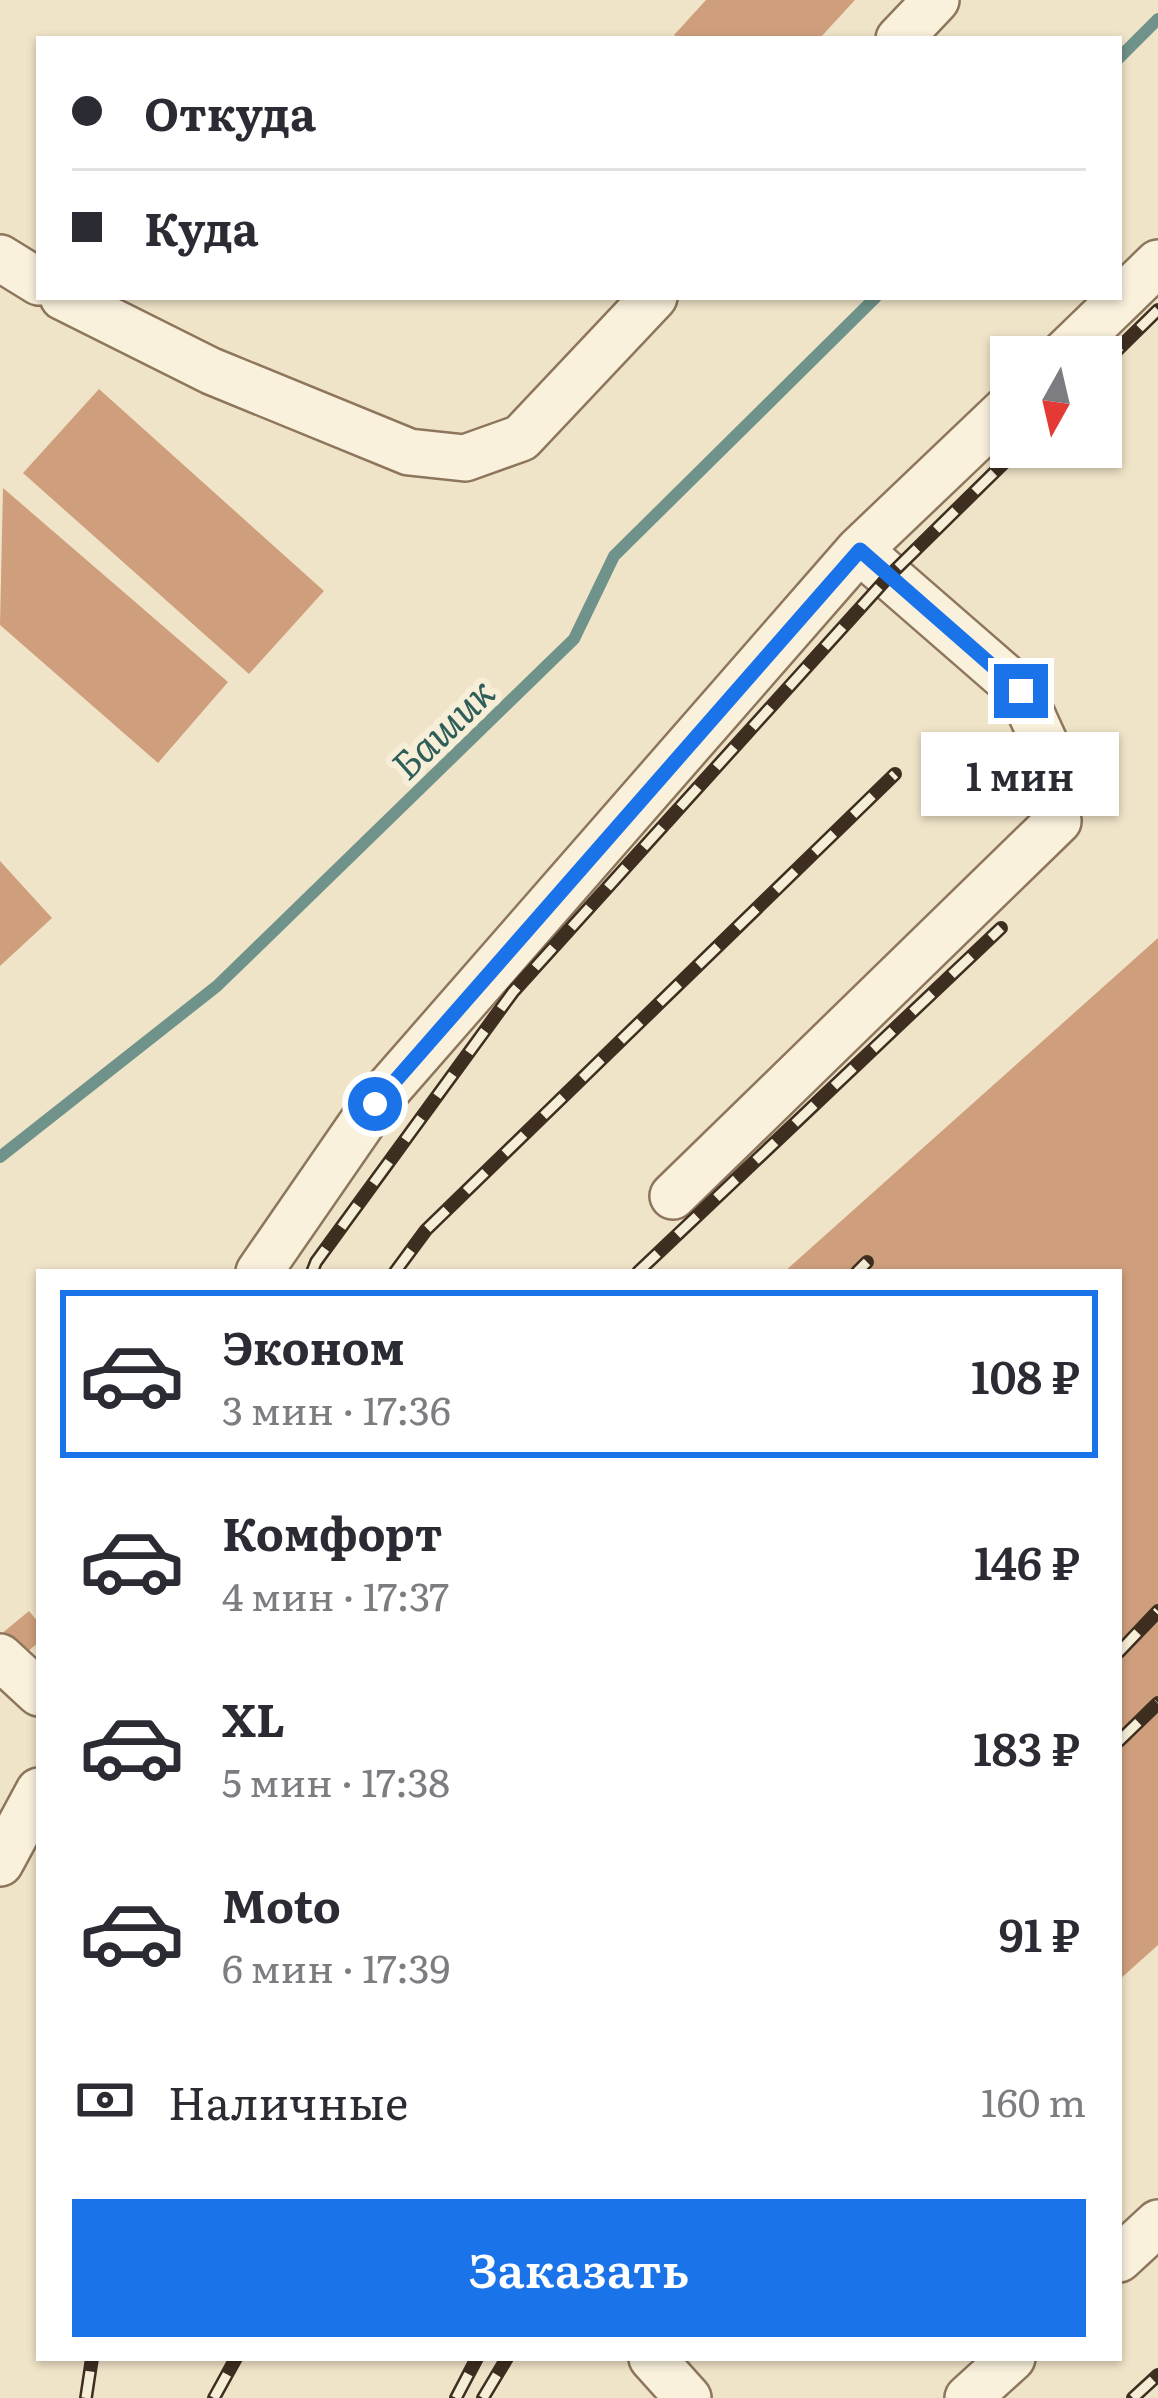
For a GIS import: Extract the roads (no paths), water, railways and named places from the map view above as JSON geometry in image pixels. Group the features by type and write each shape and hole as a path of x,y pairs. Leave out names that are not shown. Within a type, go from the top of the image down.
{"lane":[{"path":"902,36 936,0"},
{"path":"0,258 36,280"},
{"path":"1122,298 1158,263"},
{"path":"70,300 212,371 409,452 465,458 521,438 651,300"},
{"path":"1083,336 1120,300"},
{"path":"261,1269 375,1104 860,550 990,425"},
{"path":"673,1196 1058,820 1051,757 1021,691 860,550"},
{"path":"0,1657 36,1690"},
{"path":"0,1863 36,1797"},
{"path":"1122,2256 1158,2223"},
{"path":"655,2361 688,2398"},
{"path":"968,2398 1009,2361"}],"waterway":[{"name":"Башик","path":"1122,55 1158,19"},
{"name":"Башик","path":"0,1157 217,986 574,639 614,556 873,300"}],"railway":[{"path":"1122,345 1158,310"},
{"path":"313,1269 513,992 890,575 999,468"},
{"path":"397,1269 426,1230 895,774"},
{"path":"641,1269 1001,928"},
{"path":"860,1269 867,1262"},
{"path":"1122,1649 1158,1611"},
{"path":"1122,1738 1158,1703"},
{"path":"86,2398 92,2361"},
{"path":"214,2398 234,2361"},
{"path":"456,2398 475,2361"},
{"path":"483,2398 505,2361"},
{"path":"1133,2398 1158,2375"}]}
